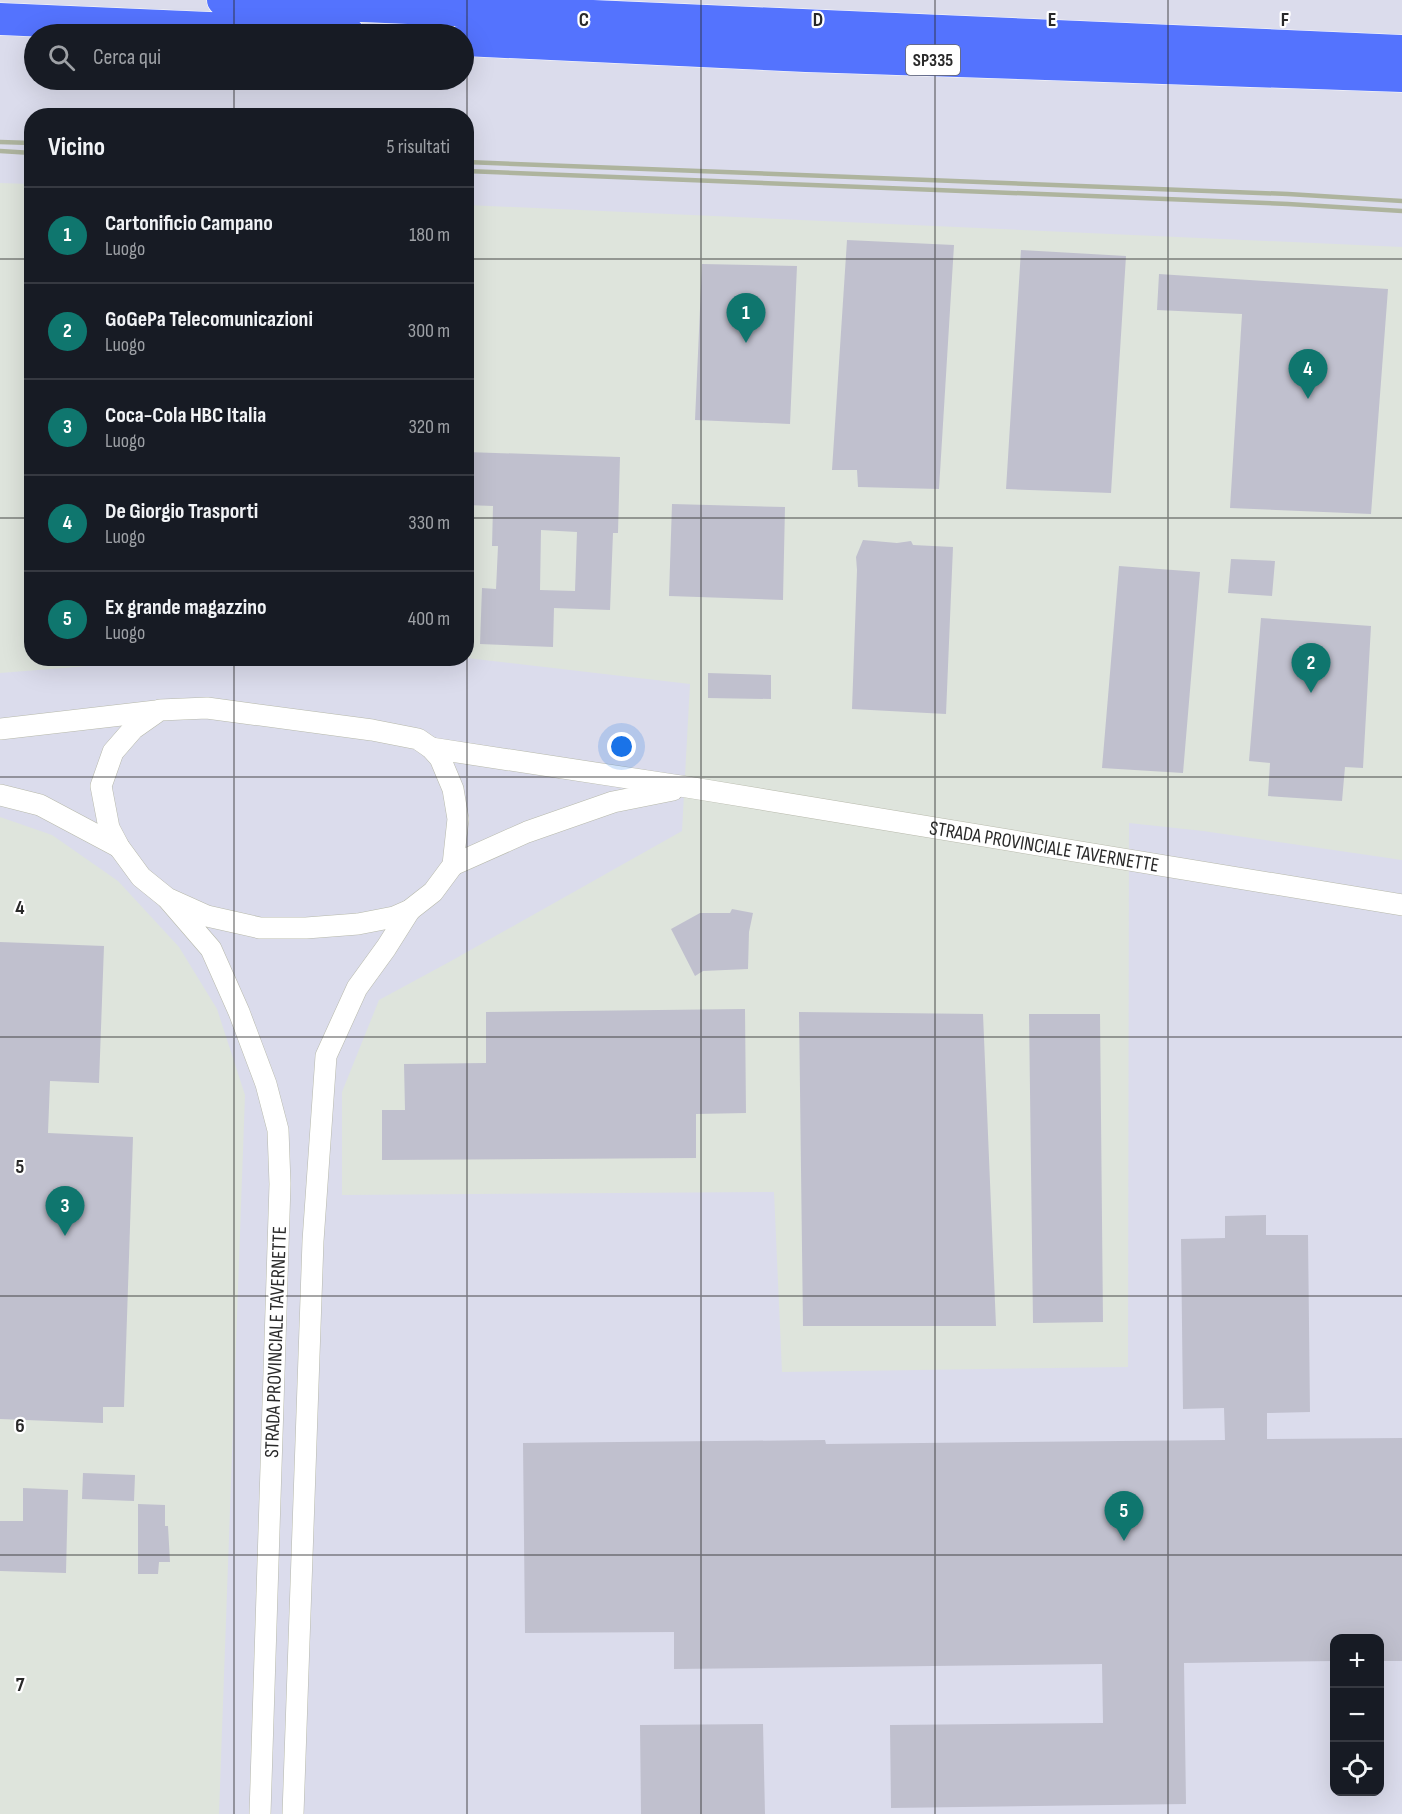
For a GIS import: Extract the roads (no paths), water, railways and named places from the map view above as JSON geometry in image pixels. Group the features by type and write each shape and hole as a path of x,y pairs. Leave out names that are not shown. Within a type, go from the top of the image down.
{"highway":[{"name":"SP335","path":"224,0 1402,51"},
{"path":"0,19 116,24"},
{"name":"SP335","path":"474,40 806,56 1402,76"}],"street":[{"name":"STRADA PROVINCIALE TAVERNETTE","path":"160,710 207,708 372,730 418,739 430,748 687,787 1402,905"},
{"path":"0,729 160,710"},
{"path":"160,710 133,729 113,752 101,786 109,828 119,848 141,877 167,898 207,916 260,928 306,928 358,924 394,917 410,909 433,892 453,865 458,833 453,789 440,758 430,748"},
{"name":"STRADA PROVINCIALE TAVERNETTE","path":"453,865 527,832 613,802 687,787"},
{"path":"0,795 40,805 119,848"},
{"name":"STRADA PROVINCIALE TAVERNETTE","path":"167,898 211,949 239,1012 266,1084 278,1130 280,1184 260,1814"},
{"name":"STRADA PROVINCIALE TAVERNETTE","path":"293,1814 313,1241 326,1056 357,988 410,909"}],"railway":[{"path":"0,142 24,143"},
{"path":"0,151 24,152"},
{"path":"474,162 1288,194 1402,201"},
{"path":"474,171 1288,204 1402,211"}],"place":[{"name":"Cartonificio Campano","path":"746,343"},
{"name":"De Giorgio Trasporti","path":"1308,399"},
{"name":"GoGePa Telecomunicazioni","path":"1311,693"},
{"name":"Coca-Cola HBC Italia","path":"65,1236"},
{"name":"Ex grande magazzino","path":"1124,1541"}]}
